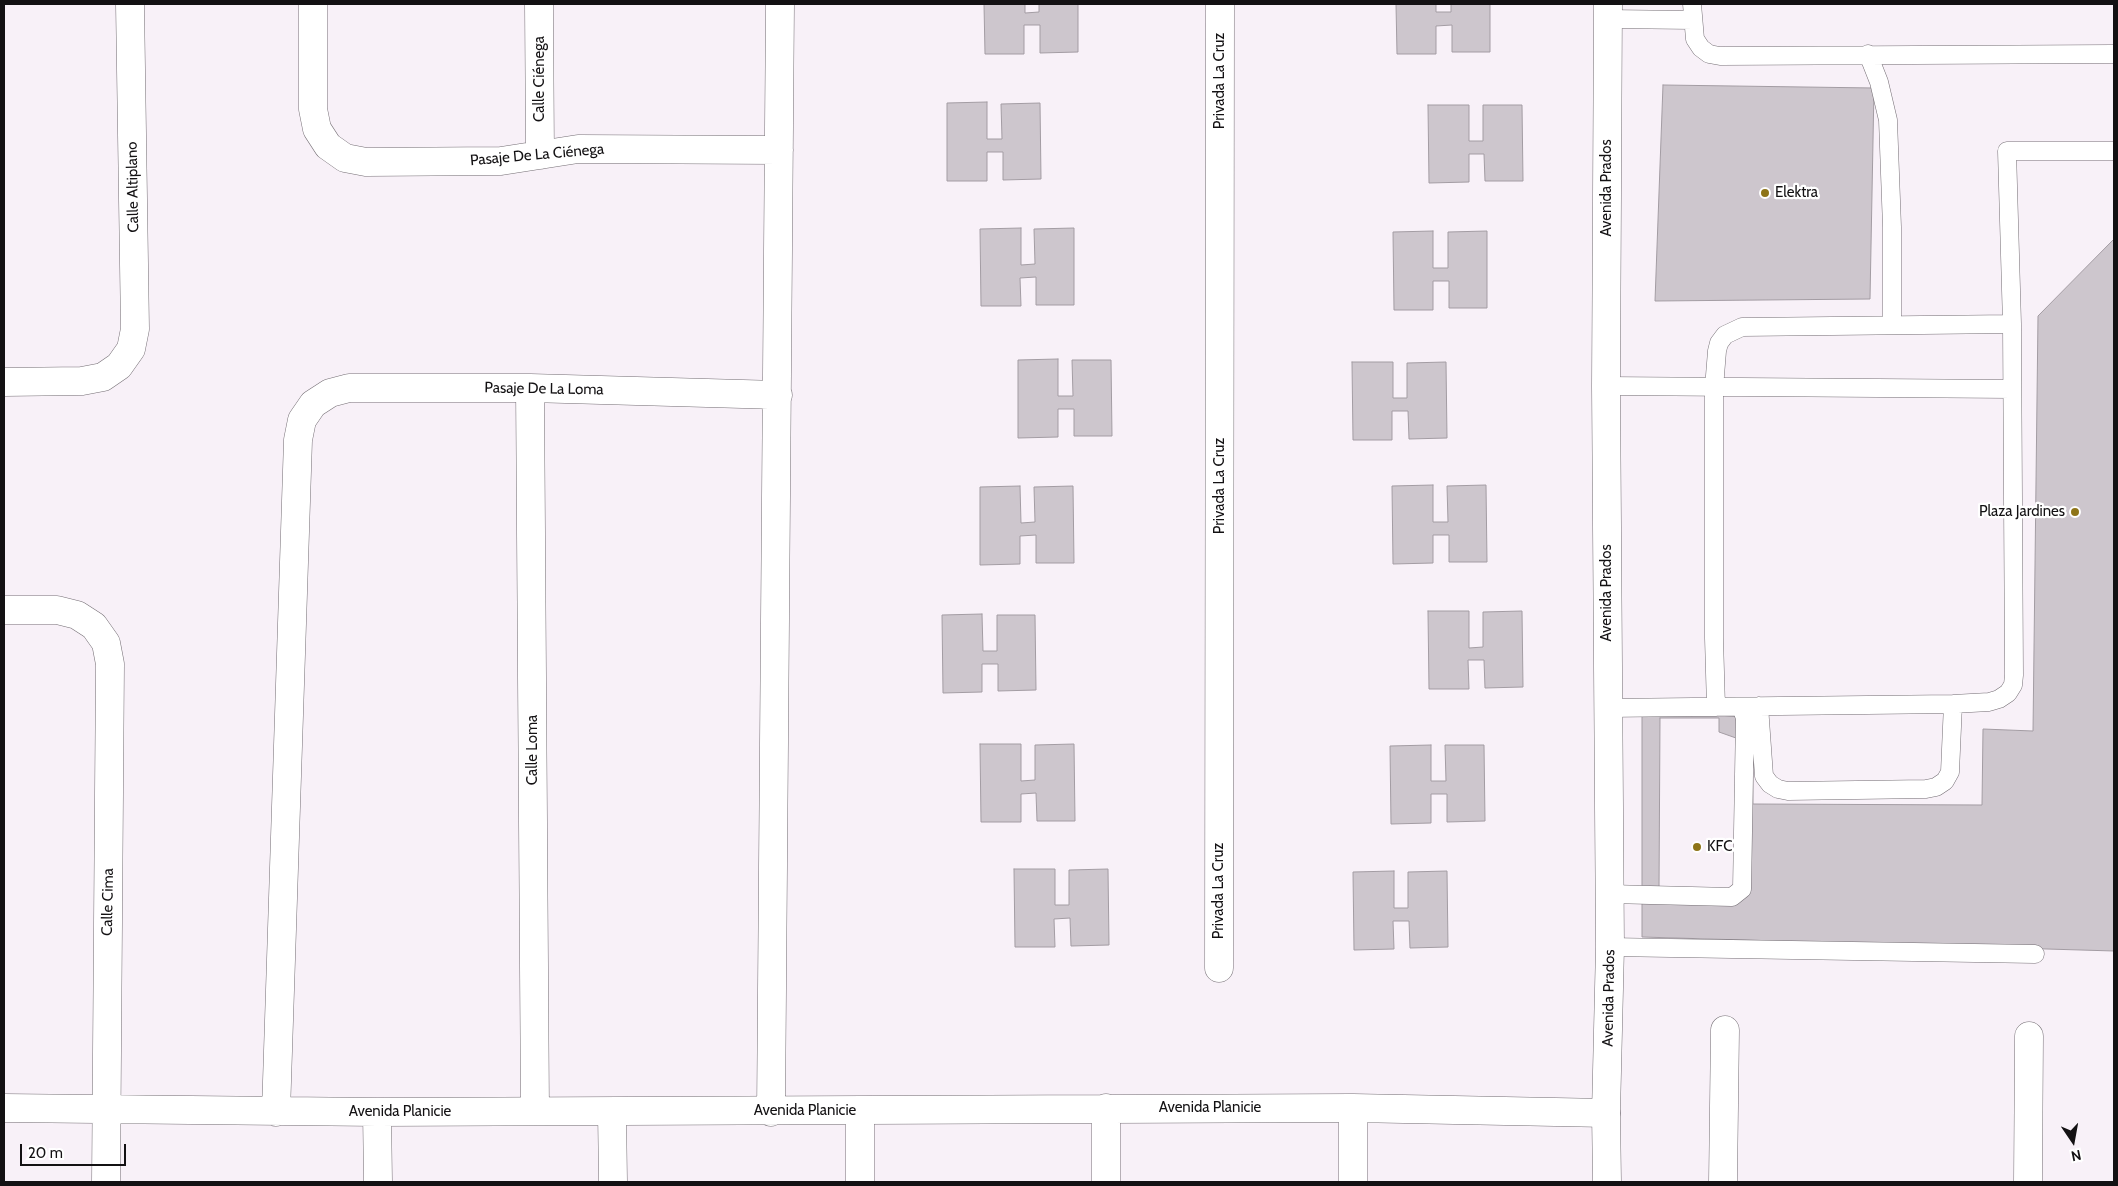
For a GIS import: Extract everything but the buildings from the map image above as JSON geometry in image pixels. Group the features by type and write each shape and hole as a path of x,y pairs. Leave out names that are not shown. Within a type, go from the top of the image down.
{"street":[{"name":"Calle Altiplano","path":"4,382 82,381 102,377 120,366 131,349 135,329 130,4"},
{"name":"Pasaje De La Ciénega","path":"314,4 313,109 317,129 328,146 345,158 366,162 501,161 578,149 779,150"},
{"name":"Calle Ciénega","path":"540,4 540,155"},
{"path":"771,1112 780,4"},
{"name":"Privada La Cruz","path":"1219,968 1220,4"},
{"name":"Avenida Prados","path":"1608,11 1606,386 1610,947 1606,1113 1608,1182"},
{"name":"Pasaje De La Loma","path":"276,1112 298,440 302,420 313,404 330,392 349,388 530,388 778,394"},
{"name":"Calle Loma","path":"530,388 535,1111"},
{"name":"Calle Cima","path":"4,610 57,610 77,615 94,626 106,643 110,664 106,1182"},
{"path":"1723,1182 1725,1030"},
{"path":"2028,1182 2029,1036"},
{"name":"Avenida Planicie","path":"4,1108 276,1112 771,1112 1106,1108 1353,1108 1606,1113"},
{"path":"1106,1108 1106,1182"},
{"path":"1353,1108 1353,1182"},
{"path":"860,1111 860,1182"},
{"path":"377,1112 378,1182"},
{"path":"612,1112 613,1182"}],"lane":[{"path":"1608,11 1692,12 1695,39 1701,48 1709,54 1720,56 2114,54"},
{"path":"1868,54 1879,82 1888,120 1892,227 1892,325"},
{"path":"1607,708 1953,704 1989,702 1999,699 2008,693 2013,685 2012,324 2007,151 2114,151"},
{"path":"1716,707 1714,388 1719,343 1732,330 1742,327 2012,324"},
{"path":"1606,386 2012,389"},
{"path":"1758,706 1764,776 1770,784 1778,789 1808,791 1926,789 1936,786 1945,780 1950,772 1953,704"},
{"path":"1609,894 1732,897 1742,888 1744,718 1741,706"},
{"path":"1610,947 2035,954"}],"place":[{"name":"Elektra","path":"1765,193"},
{"name":"Plaza Jardines","path":"2075,512"},
{"name":"KFC","path":"1697,847"}]}
